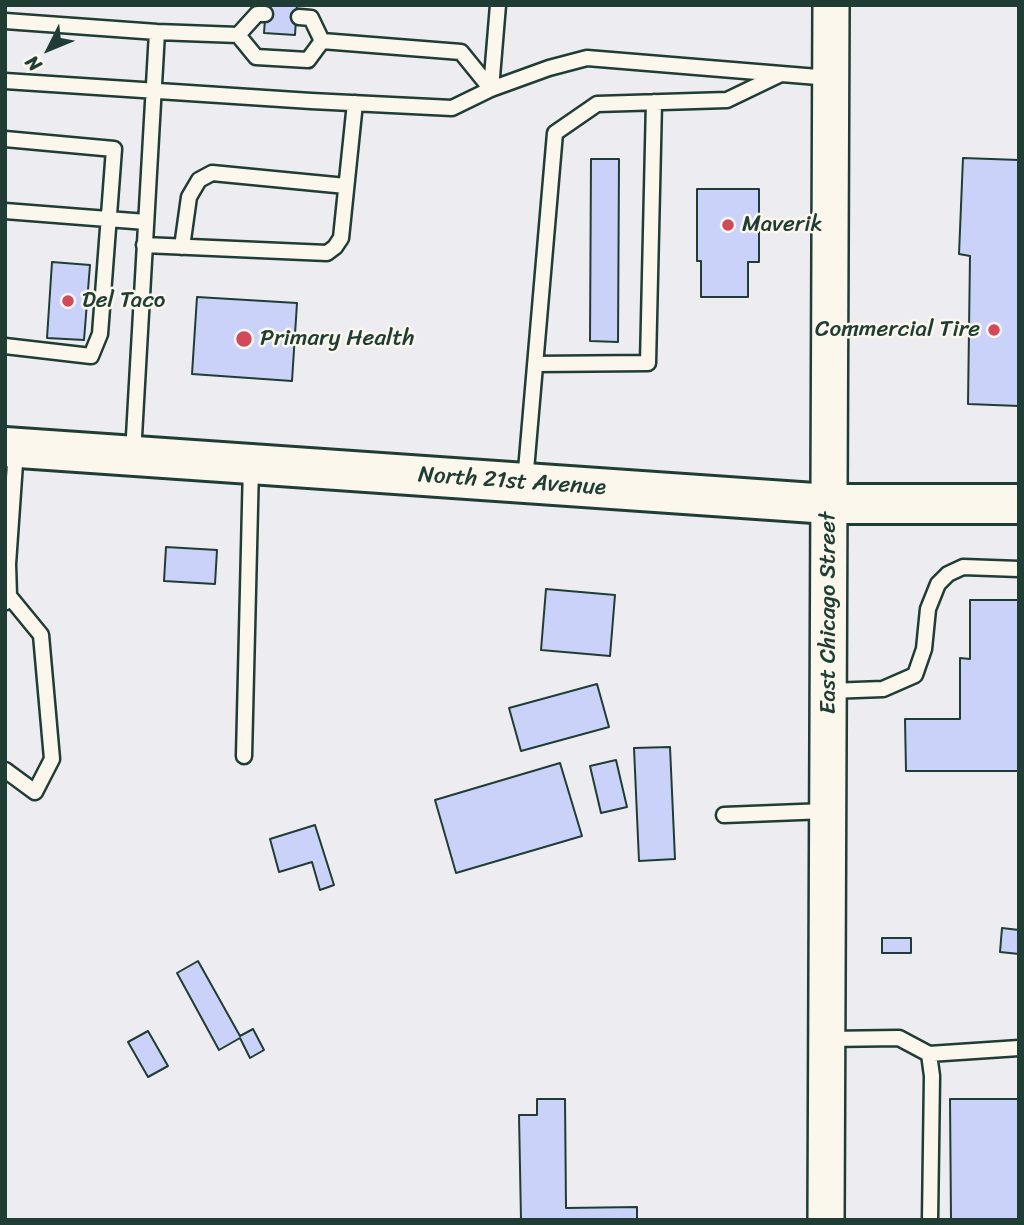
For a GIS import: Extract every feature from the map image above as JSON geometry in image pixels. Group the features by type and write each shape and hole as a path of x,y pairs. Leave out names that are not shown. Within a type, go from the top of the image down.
{"main road":[{"name":"North 21st Avenue","path":"11,447 829,504 1019,504"}],"street":[{"name":"East Chicago Street","path":"826,1220 831,5"}],"lane":[{"path":"491,89 498,5"},
{"path":"238,35 257,14 265,14"},
{"path":"299,18 311,18 322,41"},
{"path":"5,21 238,35 256,57 308,60 322,41"},
{"path":"133,455 157,32"},
{"path":"322,41 461,52 491,89"},
{"path":"5,81 452,108 491,89 549,68 587,58 831,78"},
{"path":"525,483 555,133 597,104 727,100 782,74"},
{"path":"535,364 648,363 654,102"},
{"path":"144,245 327,253 341,237 355,103"},
{"path":"5,139 114,149 100,334 91,356 5,346"},
{"path":"182,247 192,189 199,180 212,173 346,186"},
{"path":"5,211 146,222"},
{"path":"5,770 35,792 52,759 41,635 7,600 11,447"},
{"path":"244,756 251,464"},
{"path":"829,691 883,689 915,675 924,649 928,608 938,584 948,574 963,567 1019,569"},
{"path":"724,815 828,811"},
{"path":"827,1039 899,1038 929,1054 1019,1048"},
{"path":"929,1054 932,1076 930,1220"}],"building":[{"path":"266,5 297,5 295,35 264,33"},
{"name":"Commercial Tire","path":"963,158 1019,160 1019,406 968,404 970,256 959,254"},
{"path":"591,159 619,159 618,342 590,341"},
{"name":"Maverik","path":"697,189 759,189 759,262 748,262 748,297 701,297 701,261 697,261"},
{"name":"Del Taco","path":"52,262 90,265 84,340 47,338"},
{"name":"Primary Health","path":"197,297 297,303 292,381 192,374"},
{"path":"166,547 217,550 215,584 164,581"},
{"path":"546,589 615,595 610,656 541,650"},
{"path":"970,600 1019,600 1019,771 906,771 905,719 960,719 960,658 970,659"},
{"path":"597,684 609,727 521,751 509,708"},
{"path":"670,747 675,859 639,861 634,748"},
{"path":"616,760 627,807 601,813 590,766"},
{"path":"560,763 582,836 456,873 435,800"},
{"path":"315,825 334,885 320,890 312,862 279,872 270,839"},
{"path":"1002,928 1019,930 1019,954 1000,952"},
{"path":"882,938 911,938 911,953 882,953"},
{"path":"198,961 240,1036 253,1029 264,1050 250,1058 240,1038 219,1050 177,973"},
{"path":"148,1031 168,1066 148,1077 128,1042"},
{"path":"537,1099 565,1099 566,1208 637,1207 637,1220 521,1220 519,1115 537,1115"},
{"path":"950,1099 1019,1099 1019,1220 951,1220"}],"place":[{"name":"Maverik","path":"728,225"},
{"name":"Del Taco","path":"68,301"},
{"name":"Commercial Tire","path":"994,330"},
{"name":"Primary Health","path":"244,339"}]}
